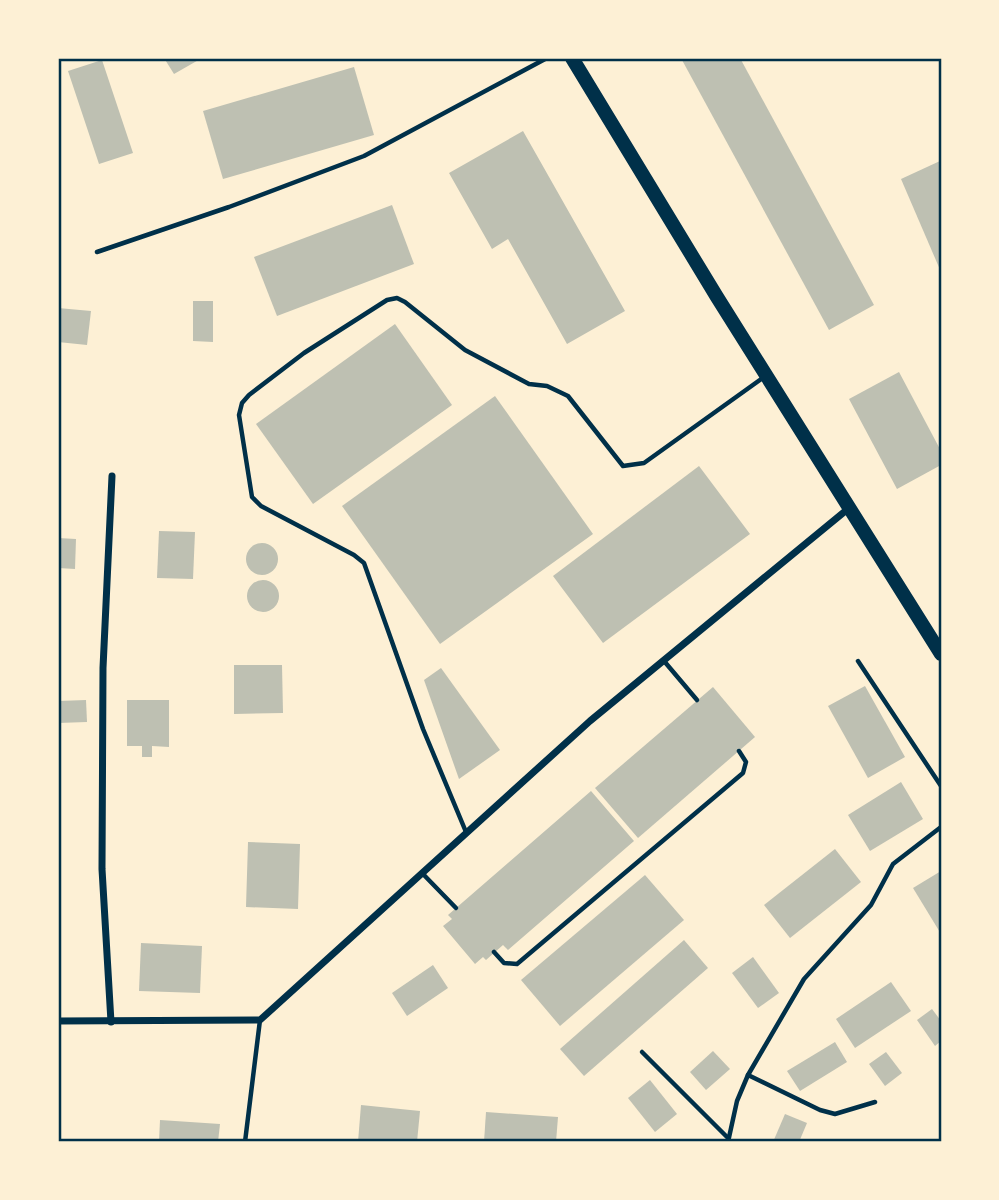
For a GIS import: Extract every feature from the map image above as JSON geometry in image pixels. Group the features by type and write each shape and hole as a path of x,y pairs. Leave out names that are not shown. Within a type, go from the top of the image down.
{"main road":[{"path":"572,58 941,654"}],"street":[{"path":"111,1022 102,869 103,668 112,476"},
{"path":"58,1021 260,1020 590,721 850,508"}],"lane":[{"path":"97,252 229,207 364,156 547,58"},
{"path":"467,832 423,729 364,563 354,555 261,506 252,497 239,415 242,403 304,353 387,300 397,298 465,350 529,384 547,386 568,396 623,466 644,463 766,375"},
{"path":"664,660 697,700"},
{"path":"858,661 941,786"},
{"path":"494,953 504,963 517,964 743,773 746,762 739,751"},
{"path":"728,1140 737,1101 748,1075 804,979 872,905 893,864 941,827"},
{"path":"422,873 456,908"},
{"path":"245,1142 260,1020"},
{"path":"642,1052 728,1140"},
{"path":"748,1075 820,1110 835,1114 875,1102"}],"building":[{"path":"164,58 202,58 174,74"},
{"path":"740,58 874,305 829,330 682,60"},
{"path":"102,60 133,153 99,164 68,71"},
{"path":"354,67 374,135 223,179 203,111"},
{"path":"523,131 625,311 567,344 508,239 492,249 449,173"},
{"path":"940,161 941,164 941,272 901,179"},
{"path":"392,205 414,264 277,316 254,257"},
{"path":"193,301 213,301 213,342 193,341"},
{"path":"58,308 91,311 87,345 58,342"},
{"path":"395,324 452,405 313,504 256,424"},
{"path":"899,372 941,451 941,465 897,489 849,399"},
{"path":"495,396 593,534 440,644 342,506"},
{"path":"699,466 750,534 603,643 553,576"},
{"path":"159,531 195,532 193,579 157,578"},
{"path":"58,538 76,539 75,569 58,568"},
{"path":"262,543 273,548 278,559 273,570 262,575 251,570 246,559 251,548"},
{"path":"263,580 274,585 279,596 274,607 263,612 252,607 247,596 252,585"},
{"path":"234,665 282,665 283,713 234,714"},
{"path":"441,668 500,750 459,779 424,680"},
{"path":"865,686 905,757 868,778 828,706"},
{"path":"713,687 755,737 638,838 595,788"},
{"path":"86,700 87,722 58,723 58,701"},
{"path":"127,700 169,700 169,747 152,746 152,757 142,757 142,746 127,746"},
{"path":"901,782 923,819 870,851 848,815"},
{"path":"591,791 634,841 508,950 503,945 486,960 483,957 475,964 443,926 452,919 448,915"},
{"path":"248,842 300,844 298,909 246,907"},
{"path":"835,849 861,882 790,938 764,905"},
{"path":"941,871 941,934 913,888"},
{"path":"645,875 684,920 560,1026 521,980"},
{"path":"684,940 708,968 584,1076 560,1049"},
{"path":"141,943 202,946 200,993 139,991"},
{"path":"753,957 779,993 758,1008 732,973"},
{"path":"433,965 448,988 407,1016 392,993"},
{"path":"891,982 911,1011 855,1048 836,1019"},
{"path":"932,1009 941,1021 941,1041 935,1046 917,1020"},
{"path":"835,1042 847,1062 800,1091 787,1071"},
{"path":"713,1051 730,1069 706,1090 690,1072"},
{"path":"886,1052 902,1073 885,1086 869,1064"},
{"path":"650,1080 677,1114 655,1132 628,1098"},
{"path":"361,1105 420,1111 417,1142 358,1142"},
{"path":"486,1112 558,1117 556,1142 484,1142"},
{"path":"785,1114 807,1123 799,1142 773,1142"},
{"path":"160,1120 220,1124 218,1142 159,1142"}]}
